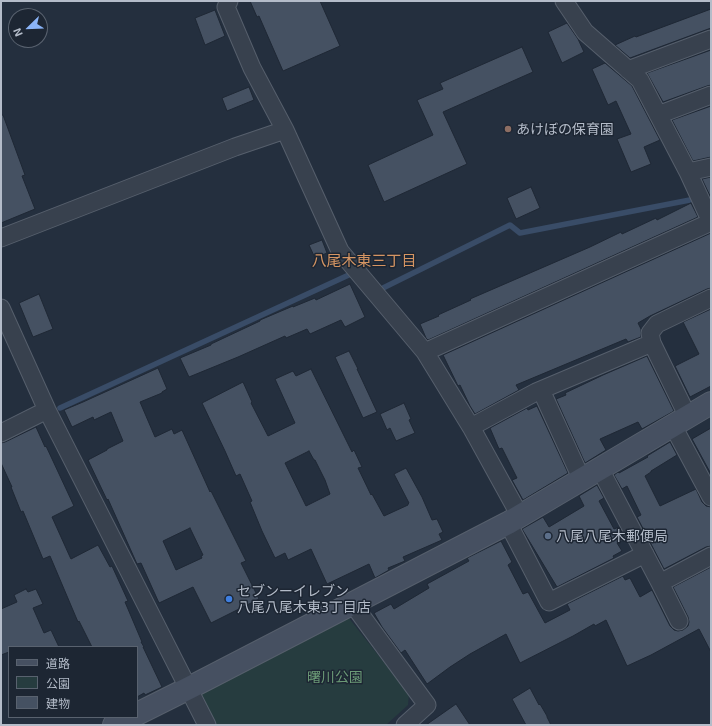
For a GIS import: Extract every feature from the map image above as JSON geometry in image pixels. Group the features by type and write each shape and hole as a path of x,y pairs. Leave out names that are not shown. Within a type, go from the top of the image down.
{"street":[{"path":"228,1 226,7 252,68 285,130 340,251 425,352 471,427 514,520 549,602 645,554"},
{"path":"425,352 711,222 688,172 640,80 585,32 564,1"},
{"path":"628,70 711,39"},
{"path":"658,115 711,95"},
{"path":"1,238 235,147 285,130"},
{"path":"688,172 711,167"},
{"path":"711,298 657,324 650,333 652,343 711,498"},
{"path":"1,308 47,410 207,725"},
{"path":"471,427 541,390 652,343"},
{"path":"541,390 591,474 645,554 680,621"},
{"path":"138,714 514,520 711,404"},
{"path":"1,433 47,410"},
{"path":"660,582 711,556"},
{"path":"352,603 427,705 405,725"},
{"path":"114,725 128,718"}],"green space":[{"name":"曙川公園","path":"348,617 409,694 408,705 386,725 215,725 201,694"}],"building":[{"path":"250,1 320,1 340,46 283,71 259,16 257,17"},
{"path":"711,9 711,28 630,58 615,45 635,36 636,37"},
{"path":"215,10 225,36 205,45 195,18"},
{"path":"567,23 578,39 584,52 562,63 548,32"},
{"path":"522,47 533,72 443,112 467,164 384,202 368,165 433,135 417,100 443,89 440,83"},
{"path":"711,50 711,85 663,102 647,73"},
{"path":"605,63 632,86 660,140 644,147 651,164 631,172 617,139 631,134 616,101 608,105 592,69"},
{"path":"249,87 254,100 227,111 222,98"},
{"path":"711,106 711,157 693,161 672,120"},
{"path":"1,115 3,115 25,175 22,176 35,209 1,223"},
{"path":"711,177 711,198 702,179"},
{"path":"531,187 540,208 516,219 507,198"},
{"path":"691,203 698,217 428,340 426,338 420,324 471,300 470,299 621,232 622,234 656,218 657,220"},
{"path":"711,233 711,288 638,323 641,329 641,337 628,342 626,339 516,385 519,390 475,414 460,385 458,386 443,355"},
{"path":"322,240 327,253 315,258 309,245"},
{"path":"350,284 365,317 345,327 341,320 310,334 307,329 286,338 285,336 189,377 180,358 211,345 260,320 315,298 316,300"},
{"path":"39,294 53,329 33,337 19,303"},
{"path":"711,309 711,386 690,397 675,366 699,354 683,322"},
{"path":"349,351 377,412 363,418 335,357"},
{"path":"647,356 674,411 642,429 638,422 600,439 606,450 585,463 556,399 566,395 565,393 603,375"},
{"path":"158,368 167,389 162,393 140,402 155,437 172,429 174,434 182,430 210,492 211,491 246,561 241,563 259,599 211,623 193,587 159,603 141,563 137,564 108,499 107,500 88,460 123,441 111,412 94,420 93,417 72,427 64,410","holes":["190,528 203,555 201,556 202,558 176,570 163,541"]},
{"path":"311,369 352,452 354,450 362,467 358,468 371,495 372,494 384,516 408,505 409,503 394,474 406,468 422,497 432,520 437,519 443,532 439,534 442,540 403,557 405,561 388,568 389,570 375,578 369,564 327,584 311,549 288,560 285,553 275,558 262,531 250,502 252,501 240,474 236,476 202,403 243,382 252,402 251,403 268,436 295,423 275,379 293,371 296,376","holes":["309,451 325,480 330,494 306,506 285,463"]},
{"path":"404,403 415,433 396,441 390,428 387,430 380,414"},
{"path":"537,406 568,473 523,500 512,480 517,478 502,448 499,449 490,428 527,408 528,410"},
{"path":"36,427 74,506 52,517 71,559 98,545 110,567 112,566 128,601 125,602 143,647 162,687 145,695 144,693 138,696 138,646 92,646 79,621 78,622 50,556 43,559 23,511 21,512 1,463 1,443"},
{"path":"711,428 711,474 692,439"},
{"path":"670,442 677,455 645,476 660,506 696,489 702,502 706,506 711,507 711,546 706,547 664,569 637,517 641,515 627,486 622,489 614,475 648,457 647,456"},
{"path":"597,485 604,498 599,501 614,529 619,527 626,539 617,543 622,551 613,556 614,558 557,587 522,529 543,517 549,527 584,506 579,496"},
{"path":"501,541 512,562 508,565 523,594 528,592 545,623 570,610 567,604 623,576 625,580 630,578 640,597 652,590 670,626 674,630 683,630 688,626 688,617 673,587 711,567 711,652 699,629 627,666 606,620 595,626 594,624 520,663 506,634 470,654 427,684 405,650 401,653 382,627 374,613 391,604 394,609 429,588 427,584 469,561 467,558"},
{"path":"26,589 28,592 36,589 43,604 33,608 44,633 51,630 59,646 8,646 8,652 1,655 1,609 17,602 14,595"},
{"path":"530,688 551,725 526,725 512,699"},
{"path":"456,704 470,725 426,725"}],"waterway":[{"path":"383,288 510,225 520,233 695,199"},
{"path":"60,408 353,273"}],"place":[{"name":"あけぼの保育園","path":"508,129"},
{"name":"八尾八尾木郵便局","path":"548,536"},
{"name":"セブンーイレブン 八尾八尾木東3丁目店","path":"229,599"}],"district":[{"name":"八尾木東三丁目","path":"364,261"}]}
